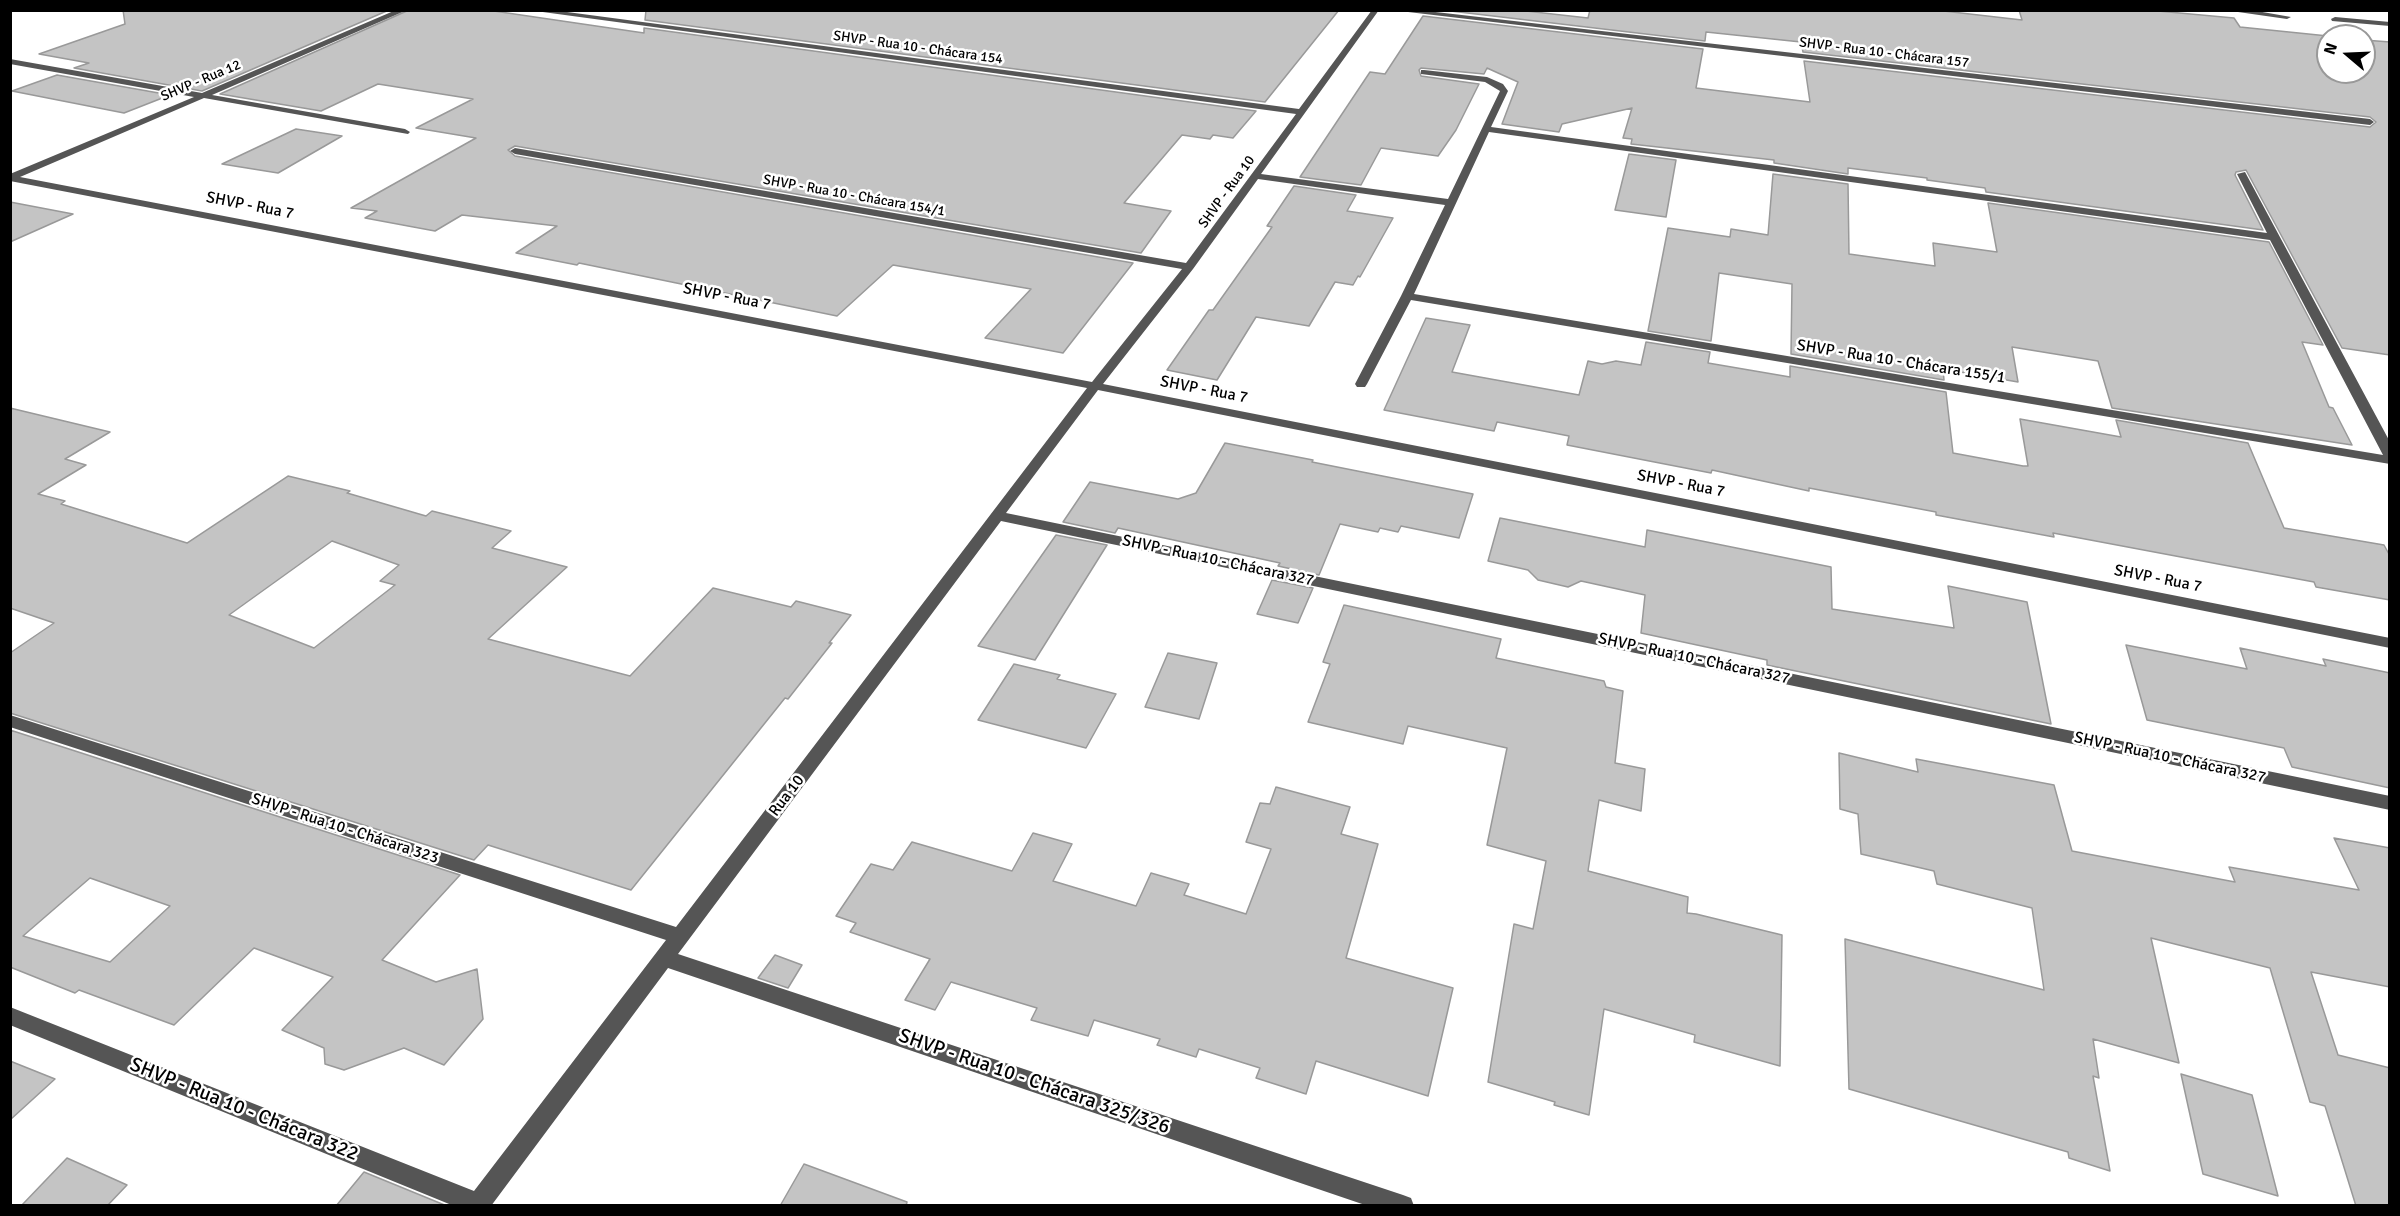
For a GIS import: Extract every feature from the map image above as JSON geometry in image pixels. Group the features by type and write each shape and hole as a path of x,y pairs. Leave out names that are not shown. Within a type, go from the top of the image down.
{"street":[{"name":"SHVP - Rua 12","path":"10,178 404,10"},
{"name":"SHVP - Rua 10 - Chácara 154","path":"531,10 1301,112"},
{"name":"SHVP - Rua 10","path":"1095,386 1189,267 1376,10"},
{"name":"SHVP - Rua 10 - Chácara 157","path":"1394,10 2370,122"},
{"path":"2227,10 2288,17"},
{"path":"2335,19 2390,24"},
{"path":"10,61 199,97 405,132"},
{"path":"1361,384 1407,296 1504,91 1500,86 1487,80 1424,72"},
{"path":"1485,129 2274,237"},
{"name":"SHVP - Rua 10 - Chácara 154/1","path":"515,151 1189,267"},
{"path":"2242,174 2390,455"},
{"path":"1255,176 1452,203"},
{"name":"SHVP - Rua 7","path":"10,178 1095,386 2390,643"},
{"name":"SHVP - Rua 10 - Chácara 155/1","path":"1407,296 2390,460"},
{"name":"Rua 10","path":"478,1205 1095,386"},
{"name":"SHVP - Rua 10 - Chácara 327","path":"998,516 2390,803"},
{"name":"SHVP - Rua 10 - Chácara 323","path":"10,721 680,938"},
{"name":"SHVP - Rua 10 - Chácara 325/326","path":"665,958 1403,1206"},
{"name":"SHVP - Rua 10 - Chácara 322","path":"10,1016 478,1205"}],"building":[{"path":"123,10 389,10 202,91 74,68 89,63 39,54 125,24"},
{"path":"409,10 487,10 644,33 644,28 1256,111 1233,138 1213,135 1210,139 1182,135 1124,203 1171,211 1141,253 515,146 508,150 515,156 1133,263 1063,353 985,338 1031,289 893,265 837,316 579,263 577,265 516,253 557,226 462,215 435,231 365,218 377,211 351,208 476,138 416,128 473,99 378,84 321,111 220,94"},
{"path":"646,10 1339,10 1265,102 645,20"},
{"path":"1442,10 1517,10 1588,18 1590,10 1935,10 2022,20 2019,10 2147,10 2234,18 2240,27 2316,35 2316,84 2376,84 2376,41 2390,42 2390,355 2342,348 2246,170 2236,172 2235,175 2263,230 1986,192 1985,188 1927,180 1927,178 1848,168 1848,174 1774,163 1774,160 1631,144 1632,139 1623,138 1632,108 1562,124 1559,132 1502,124 1518,82 1487,68 1484,74 1421,68 1419,70 1421,76 1479,84 1456,130 1438,156 1381,148 1361,185 1300,177 1370,72 1385,74 1423,16 1703,49 1696,88 1810,102 1804,61 2370,127 2376,122 2370,117 1803,52 1801,42 1706,32 1705,41"},
{"path":"57,75 170,95 124,113 12,91"},
{"path":"296,129 342,136 278,173 222,164"},
{"path":"1629,154 1676,160 1666,217 1615,210"},
{"path":"1773,174 1848,184 1849,254 1935,266 1933,243 1997,252 1988,203 2269,242 2323,345 2302,342 2329,407 2333,408 2352,445 2112,408 2098,361 2012,347 2018,382 1943,369 1944,380 1791,354 1792,284 1719,273 1711,341 1648,331 1668,228 1730,237 1731,229 1768,235"},
{"path":"1294,186 1356,195 1347,211 1393,218 1360,277 1358,276 1353,285 1335,282 1309,326 1256,317 1217,380 1167,370 1272,227 1267,226"},
{"path":"10,202 73,214 10,242"},
{"path":"1426,318 1470,325 1452,372 1579,395 1588,361 1602,364 1616,361 1641,365 1646,342 1710,352 1708,363 1790,377 1790,366 1946,392 1953,453 2023,466 2028,466 2020,419 2121,437 2116,420 2248,443 2284,528 2384,545 2390,556 2390,600 2316,587 2314,582 2053,533 2054,537 1809,488 1809,491 1712,470 1711,473 1567,445 1569,436 1497,422 1494,431 1384,410"},
{"path":"10,408 110,432 65,459 86,465 38,494 65,501 61,504 187,543 288,476 350,491 347,493 426,516 432,511 511,531 492,548 567,567 488,639 630,676 713,588 791,607 796,601 851,615 788,699 785,698 631,890 488,845 474,860 10,713 10,653 54,623 10,608","holes":["332,541 399,565 380,581 395,585 314,648 229,615"]},
{"path":"1225,443 1473,494 1459,538 1401,526 1398,532 1380,528 1378,532 1340,524 1319,575 1278,566 1280,563 1118,528 1115,533 1063,522 1090,482 1178,499 1196,493"},
{"path":"1500,518 1645,547 1647,530 1831,567 1832,609 1954,628 1948,586 2027,602 2051,724 1767,665 1767,660 1641,633 1645,595 1581,581 1568,587 1538,580 1528,570 1488,561"},
{"path":"1056,535 1107,545 1035,660 978,646"},
{"path":"1272,580 1313,588 1298,623 1257,614"},
{"path":"1344,605 1501,639 1496,658 1604,681 1606,687 1623,691 1615,763 1645,769 1641,811 1599,800 1588,871 1688,897 1687,913 1782,935 1780,1066 1694,1042 1695,1035 1604,1009 1589,1115 1488,1082 1514,924 1533,929 1546,861 1487,845 1507,748 1408,726 1403,744 1308,722 1330,664 1323,662"},
{"path":"2126,645 2247,669 2240,648 2326,666 2323,659 2390,673 2390,788 2292,767 2284,748 2147,720"},
{"path":"1168,653 1217,663 1199,719 1145,707"},
{"path":"1014,664 1060,675 1057,679 1116,694 1086,748 978,720"},
{"path":"10,730 460,875 382,960 436,982 477,969 483,1019 444,1065 404,1048 344,1070 325,1064 324,1048 282,1030 333,977 254,948 174,1025 79,990 75,993 10,967","holes":["90,878 170,906 110,962 23,936"]},
{"path":"1839,753 1918,772 1916,759 2054,785 2072,851 2235,882 2229,867 2359,890 2334,838 2390,848 2390,987 2311,972 2338,1055 2390,1068 2390,1206 2356,1206 2325,1106 2310,1102 2270,968 2151,938 2179,1063 2093,1039 2099,1078 2093,1076 2110,1171 2069,1158 2068,1152 1849,1089 1845,939 2044,990 2032,908 1937,884 1934,871 1861,854 1858,814 1840,809"},
{"path":"1276,787 1350,807 1341,834 1378,844 1346,958 1453,988 1428,1096 1316,1061 1306,1094 1256,1078 1260,1068 1199,1049 1196,1057 1157,1045 1160,1039 1094,1020 1088,1036 1031,1020 1037,1008 951,982 935,1010 905,1000 930,959 850,932 856,923 836,916 871,864 893,870 912,842 1012,871 1033,833 1072,844 1053,881 1136,906 1151,873 1189,884 1184,895 1246,914 1271,849 1246,842 1260,803 1270,804"},
{"path":"775,955 802,965 788,988 758,978"},
{"path":"10,1061 55,1079 10,1120"},
{"path":"2181,1074 2252,1095 2278,1196 2203,1174"},
{"path":"67,1158 127,1185 107,1206 21,1206"},
{"path":"804,1164 907,1202 906,1206 780,1206"},
{"path":"364,1172 447,1206 336,1206"}]}
